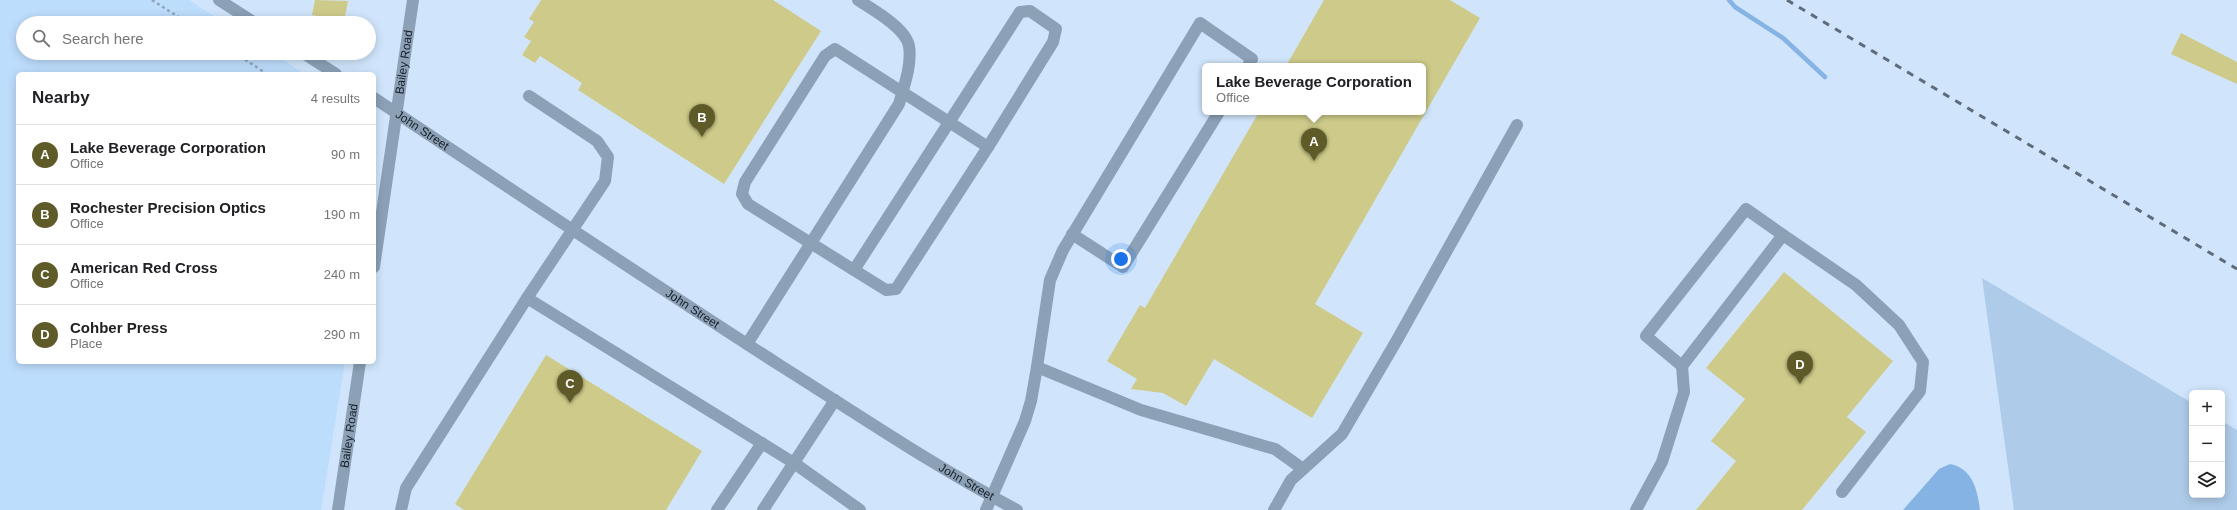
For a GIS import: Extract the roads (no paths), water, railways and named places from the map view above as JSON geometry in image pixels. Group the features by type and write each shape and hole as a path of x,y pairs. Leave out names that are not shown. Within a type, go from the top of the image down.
{"street":[{"path":"219,0 244,16"},
{"name":"Bailey Road","path":"376,253 413,0"},
{"path":"747,344 899,104 908,71 909,46 894,24 858,0"},
{"path":"854,270 949,122 1020,12 1030,11 1056,29 1053,42 988,147 896,289 886,290 748,204 742,194 745,182 825,56 834,49 902,91 949,122 988,147"},
{"path":"986,510 1025,421 1032,401 1050,280 1072,234 1200,23 1252,59 1250,63"},
{"path":"314,60 333,72"},
{"path":"401,510 406,488 527,298 605,181 608,157 597,141 529,96"},
{"name":"John Street","path":"376,99 572,232 944,469 1017,510"},
{"path":"1072,234 1123,267 1217,115"},
{"path":"1274,510 1291,480 1342,434 1398,340 1517,125"},
{"path":"1682,366 1646,336 1746,209 1856,285 1899,325 1923,362 1920,391 1842,492"},
{"path":"1636,510 1662,462 1684,392 1682,366 1783,235"},
{"path":"527,298 794,463 860,510"},
{"name":"Bailey Road","path":"338,510 360,364"},
{"path":"1037,367 1141,410 1275,449 1303,469"},
{"path":"763,510 835,400"},
{"path":"717,510 762,443"}],"waterway":[{"path":"1729,0 1735,7 1783,38 1825,77"}],"railway":[{"path":"1787,0 2237,269"}],"place":[{"name":"Rochester Precision Optics","path":"702,137"},
{"name":"Lake Beverage Corporation","path":"1314,161"},
{"name":"Cohber Press","path":"1800,384"},
{"name":"American Red Cross","path":"570,403"}]}
